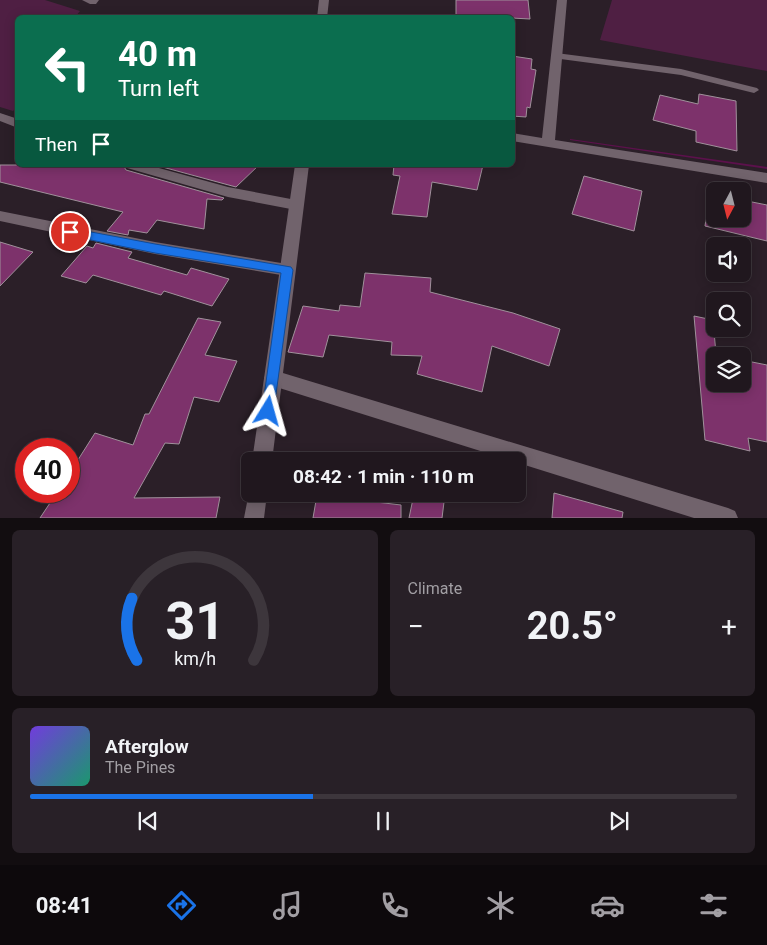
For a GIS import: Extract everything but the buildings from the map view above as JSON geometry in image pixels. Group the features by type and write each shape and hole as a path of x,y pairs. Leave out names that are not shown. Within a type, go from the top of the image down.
{"street":[{"path":"87,0 93,2 94,0"},
{"path":"322,15 324,0"},
{"path":"548,143 562,0"},
{"path":"0,117 15,123"},
{"path":"515,138 767,178"},
{"path":"139,167 228,192 296,205"},
{"path":"263,452 302,167"},
{"path":"0,216 155,248 287,270"},
{"path":"273,378 728,518"},
{"path":"254,518 256,502"}],"lane":[{"path":"556,56 681,72 754,90"}],"shaded area":[{"path":"0,0 45,0 80,11 77,15 15,15 15,109 13,111 0,107"},
{"path":"612,0 767,0 767,71 600,40"},
{"path":"570,140 767,167 767,169"}],"route":[{"path":"70,232 287,270 268,411"}]}
